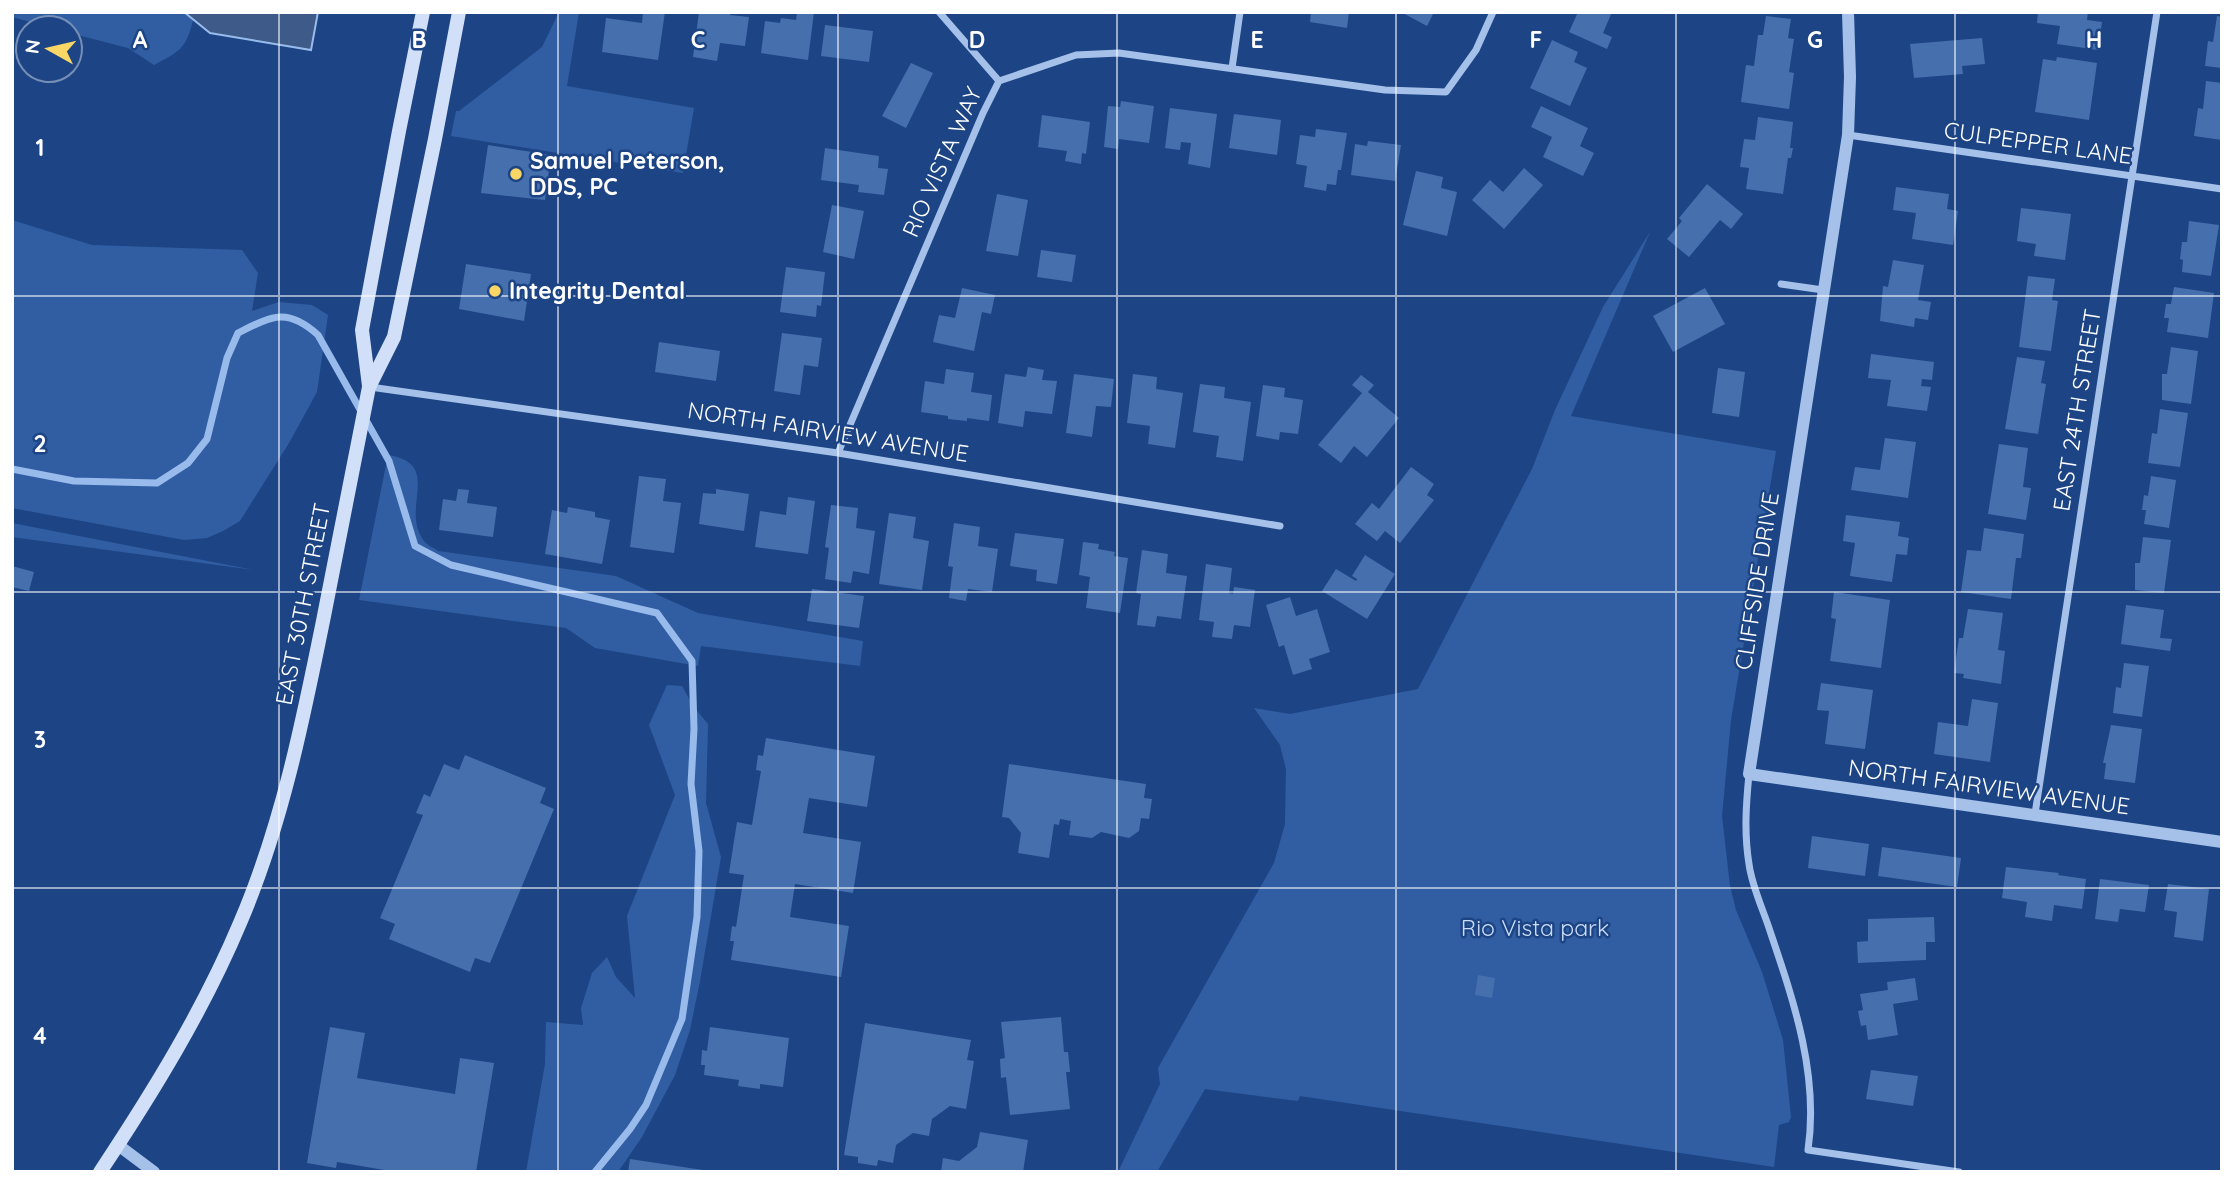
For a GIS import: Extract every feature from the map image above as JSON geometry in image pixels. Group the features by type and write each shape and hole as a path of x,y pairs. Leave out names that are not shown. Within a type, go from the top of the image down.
{"main road":[{"path":"369,387 362,330 424,12"},
{"name":"EAST 30TH STREET","path":"100,1172 189,1030 241,922 272,836 303,720 369,387 394,337 459,12"}],"street":[{"path":"939,12 999,81"},
{"path":"1232,68 1240,12"},
{"name":"RIO VISTA WAY","path":"838,453 999,81 1076,55 1119,53 1385,90 1446,92 1476,50 1493,12"},
{"name":"CLIFFSIDE DRIVE","path":"1848,12 1848,135 1744,820 1749,867 1793,999 1804,1044 1812,1121 1808,1150 1959,1172"},
{"name":"EAST 24TH STREET","path":"2035,814 2157,12"},
{"name":"CULPEPPER LANE","path":"1848,135 2222,189"},
{"path":"1781,284 1823,290"},
{"name":"NORTH FAIRVIEW AVENUE","path":"369,387 838,453 1280,526"},
{"name":"NORTH FAIRVIEW AVENUE","path":"1749,774 2222,842"},
{"path":"118,1145 154,1172"}],"green space":[{"path":"12,12 184,12 193,20 188,37 181,48 154,65 128,48 84,37 84,14 14,14 12,17"},
{"path":"559,12 579,12 567,86 694,108 683,173 451,136 456,111 542,47"},
{"path":"12,220 92,245 242,250 258,273 252,311 279,302 312,305 328,315 317,392 240,521 207,538 184,540 12,508"},
{"name":"Rio Vista park","path":"1650,232 1571,416 1776,451 1731,720 1722,816 1730,886 1736,910 1762,972 1783,1040 1791,1117 1789,1122 1779,1125 1774,1167 1300,1096 1298,1101 1205,1089 1157,1172 1118,1172 1160,1084 1158,1068 1274,863 1285,824 1286,769 1280,745 1254,708 1290,714 1418,689 1532,469 1555,410 1603,307"},
{"path":"388,455 405,460 414,468 418,489 418,528 425,542 438,551 616,576 698,613 863,641 860,666 701,646 698,666 595,648 566,628 359,600"},
{"path":"12,523 254,570 12,537"},
{"path":"667,685 682,686 693,706 708,724 706,803 721,857 690,1030 675,1075 642,1137 618,1172 526,1172 545,1064 546,1022 583,1025 581,1008 592,973 607,957 616,977 635,998 627,916 675,795 649,725"}],"shaded area":[{"path":"184,12 318,12 311,50 210,33"}],"building":[{"path":"643,12 665,12 658,60 602,52 606,18 642,23"},
{"path":"699,12 730,12 730,15 749,17 745,46 720,43 717,61 693,57"},
{"path":"797,12 814,12 808,60 761,53 765,21 780,23 781,18 796,20"},
{"path":"1311,12 1349,12 1347,28 1310,22"},
{"path":"1401,12 1434,12 1427,26"},
{"path":"1578,12 1612,12 1603,33 1612,37 1607,49 1569,32"},
{"path":"2038,12 2088,12 2087,20 2102,22 2098,50 2057,44 2060,26 2037,23"},
{"path":"1766,16 1791,19 1788,38 1794,39 1789,72 1794,73 1789,109 1741,102 1746,65 1754,66 1758,35 1763,35"},
{"path":"2217,16 2222,17 2222,68 2205,66 2208,41 2213,42"},
{"path":"825,25 873,31 869,62 821,56"},
{"path":"1982,38 1985,64 1962,66 1963,74 1914,78 1910,44"},
{"path":"1552,40 1578,52 1574,62 1587,68 1570,106 1530,88"},
{"path":"2057,57 2097,63 2089,120 2035,112 2043,59 2056,61"},
{"path":"911,63 933,73 906,128 882,116"},
{"path":"2206,81 2222,83 2222,140 2194,136 2198,108 2203,109"},
{"path":"1121,101 1154,106 1149,143 1119,139 1118,149 1104,147 1108,106 1120,107"},
{"path":"1541,106 1588,128 1580,146 1594,153 1583,176 1543,157 1552,137 1531,127"},
{"path":"1170,108 1217,114 1210,168 1188,164 1191,143 1181,142 1180,150 1165,148"},
{"path":"1234,114 1281,120 1277,155 1229,148"},
{"path":"1042,115 1090,122 1086,154 1082,153 1081,164 1065,161 1067,151 1038,147"},
{"path":"1758,117 1793,122 1790,148 1793,148 1791,158 1788,158 1783,194 1746,189 1749,168 1740,167 1744,139 1755,140"},
{"path":"1316,129 1347,133 1336,185 1327,184 1326,191 1304,187 1307,166 1296,164 1300,135 1315,137"},
{"path":"1368,141 1401,145 1395,181 1351,175 1355,144 1367,146"},
{"name":"Samuel Peterson, DDS, PC","path":"488,145 551,155 545,200 481,193"},
{"path":"825,148 879,156 878,168 888,169 884,195 858,192 859,185 821,180"},
{"path":"1524,168 1543,185 1504,229 1472,200 1490,180 1503,192"},
{"path":"1416,171 1443,177 1441,188 1457,192 1447,236 1403,225"},
{"path":"1707,184 1743,214 1731,229 1720,220 1689,257 1667,239 1682,221 1679,218"},
{"path":"1896,187 1949,194 1947,209 1958,211 1953,245 1912,239 1916,213 1893,210"},
{"path":"997,194 1028,200 1018,256 986,251"},
{"path":"832,205 864,211 854,259 823,252"},
{"path":"2021,208 2071,214 2065,260 2034,256 2036,244 2017,241"},
{"path":"2189,221 2219,225 2211,276 2182,272 2182,242 2187,242"},
{"path":"1041,250 1076,255 1072,282 1037,277"},
{"path":"1893,260 1924,265 1918,300 1931,302 1928,320 1915,318 1914,327 1880,321 1883,286 1888,287"},
{"name":"Integrity Dental","path":"466,264 531,274 524,321 459,309"},
{"path":"786,267 825,272 821,306 817,305 816,317 780,312"},
{"path":"2028,276 2055,279 2052,300 2058,301 2051,351 2019,347"},
{"path":"2174,287 2214,293 2208,338 2167,332 2169,318 2164,318 2166,304 2171,304"},
{"path":"962,288 995,295 991,314 982,312 974,351 933,342 939,315 955,318"},
{"path":"1705,288 1725,324 1673,352 1653,316"},
{"path":"782,333 822,338 818,367 804,365 800,395 774,391"},
{"path":"659,342 720,351 716,381 655,372"},
{"path":"2171,347 2198,351 2191,404 2162,400 2162,374 2167,374"},
{"path":"1871,354 1934,362 1932,380 1922,379 1921,386 1931,387 1927,411 1887,406 1891,380 1868,378"},
{"path":"2017,357 2045,361 2041,383 2046,384 2038,434 2005,429"},
{"path":"1028,367 1044,370 1042,380 1057,381 1052,414 1025,411 1023,427 998,423 1005,374 1026,377"},
{"path":"1718,368 1745,372 1739,417 1712,413"},
{"path":"946,369 974,373 971,392 992,395 989,421 948,419 948,416 921,412 925,381 944,384"},
{"path":"1074,374 1114,379 1111,407 1096,406 1092,437 1066,433"},
{"path":"1133,374 1157,377 1156,389 1183,393 1175,448 1148,444 1150,426 1127,423"},
{"path":"1361,375 1374,385 1368,392 1399,418 1367,457 1354,446 1341,463 1318,445 1362,393 1352,385"},
{"path":"1200,384 1225,387 1224,398 1251,402 1243,461 1216,457 1219,436 1193,432"},
{"path":"1263,385 1285,388 1284,397 1303,400 1298,434 1280,432 1279,440 1256,436"},
{"path":"2160,409 2188,413 2180,467 2148,463 2152,433 2157,434"},
{"path":"1885,438 1916,442 1908,498 1851,490 1855,467 1880,470"},
{"path":"1999,444 2028,448 2023,487 2031,488 2026,520 1988,514"},
{"path":"1411,467 1434,484 1427,495 1434,500 1400,543 1385,531 1377,541 1355,524 1372,503 1379,509"},
{"path":"639,476 666,479 663,501 681,503 674,553 630,547"},
{"path":"2151,476 2176,480 2169,528 2144,524 2144,495 2148,496"},
{"path":"458,489 469,490 467,503 497,507 493,537 439,530 443,499 456,501"},
{"path":"716,489 749,494 744,531 699,524 703,493 716,494"},
{"path":"788,497 815,501 808,554 755,547 760,511 786,515"},
{"path":"831,505 858,508 856,528 875,531 869,574 853,571 851,583 825,579 829,548 825,547"},
{"path":"568,507 595,512 595,517 610,520 602,564 545,554 552,510 567,513"},
{"path":"889,513 916,517 913,538 929,541 922,590 879,584"},
{"path":"1846,515 1900,522 1898,536 1909,538 1907,555 1896,554 1892,582 1850,576 1855,543 1843,541"},
{"path":"954,523 980,527 978,546 998,549 992,592 968,589 966,601 949,598 953,567 948,566"},
{"path":"1984,528 2024,534 2021,558 2016,558 2011,599 1961,592 1967,550 1981,551"},
{"path":"1015,533 1064,539 1057,584 1036,581 1037,570 1010,566"},
{"path":"2143,537 2171,540 2164,593 2135,590 2135,563 2140,563"},
{"path":"1083,542 1099,544 1098,549 1115,552 1114,556 1128,558 1120,613 1086,608 1090,577 1079,575"},
{"path":"1142,550 1168,554 1166,573 1187,576 1181,619 1157,616 1155,627 1137,625 1141,594 1136,593"},
{"path":"1365,555 1395,574 1367,619 1322,591 1336,569 1356,581 1352,576"},
{"path":"1206,564 1232,568 1229,593 1233,594 1234,587 1255,590 1250,627 1234,625 1232,639 1212,637 1214,622 1199,620"},
{"path":"12,566 34,572 29,591 12,587"},
{"path":"812,589 864,596 859,628 807,621"},
{"path":"1834,592 1890,600 1881,668 1830,661 1836,619 1831,618"},
{"path":"1290,597 1296,616 1317,609 1330,652 1309,659 1312,669 1293,675 1284,645 1279,647 1266,605"},
{"path":"2126,605 2164,610 2160,638 2172,639 2170,651 2121,644"},
{"path":"1968,609 2003,613 1998,650 2005,651 2001,684 1963,678 1964,674 1954,673 1959,638 1963,638"},
{"path":"2124,663 2149,666 2142,717 2113,713 2116,687 2121,688"},
{"path":"1821,683 1873,690 1865,749 1825,744 1829,711 1817,710"},
{"path":"1972,699 1998,703 1990,762 1934,754 1938,722 1968,726"},
{"path":"2111,725 2142,729 2135,783 2104,779 2106,763 2103,763"},
{"path":"766,738 875,756 867,807 809,798 803,833 861,842 853,893 795,884 790,917 849,926 841,977 731,960 734,941 730,941 732,926 736,927 744,875 729,873 737,822 752,825 761,771 756,770 758,755 763,756"},
{"path":"465,755 546,788 540,803 554,809 490,963 475,958 470,972 389,939 395,924 380,918 423,815 416,813 424,794 430,797 444,764 459,770"},
{"path":"1009,764 1146,784 1144,798 1152,799 1149,819 1141,818 1139,831 1129,838 1101,832 1092,838 1069,835 1071,821 1060,819 1059,825 1054,824 1049,858 1018,853 1021,833 1009,818 1002,817"},
{"path":"1812,836 1869,844 1865,876 1808,868"},
{"path":"1882,847 1961,858 1957,887 1878,876"},
{"path":"2006,867 2086,879 2082,909 2054,905 2052,921 2025,917 2027,902 2002,898"},
{"path":"2100,879 2149,885 2145,912 2120,909 2118,922 2095,919"},
{"path":"2168,884 2209,889 2203,941 2174,937 2177,912 2164,910"},
{"path":"1934,917 1935,942 1926,942 1926,960 1858,963 1857,942 1868,941 1868,919"},
{"path":"1478,975 1495,978 1492,998 1475,995"},
{"path":"1915,978 1918,1000 1893,1004 1898,1035 1868,1040 1866,1025 1861,1026 1858,1011 1863,1010 1860,994 1888,990 1887,982"},
{"path":"1061,1017 1064,1052 1068,1052 1070,1072 1066,1072 1070,1109 1010,1115 1006,1077 1001,1078 1000,1059 1005,1058 1001,1022"},
{"path":"865,1023 971,1040 967,1060 974,1061 966,1109 950,1106 932,1119 929,1136 913,1133 896,1145 893,1163 878,1160 877,1166 858,1163 858,1157 844,1155"},
{"path":"330,1027 365,1033 357,1078 455,1094 460,1058 494,1063 476,1172 396,1172 337,1162 336,1168 307,1163"},
{"path":"710,1027 789,1038 783,1087 760,1084 760,1089 738,1086 739,1080 704,1075 705,1065 701,1065 702,1050 707,1051"},
{"path":"1871,1070 1918,1076 1913,1106 1866,1099"},
{"path":"980,1132 1028,1140 1023,1172 941,1172 943,1158 959,1161 977,1147"},
{"path":"630,1159 703,1170 703,1172 628,1172"}],"waterway":[{"path":"12,469 74,481 157,483 188,463 207,439 227,358 238,333 260,322 279,317 297,320 318,335 389,461 415,546 451,565 657,613 692,661 694,729 691,784 699,851 697,917 682,1019 646,1105 595,1172"}],"place":[{"name":"Samuel Peterson, DDS, PC","path":"516,174"},
{"name":"Integrity Dental","path":"495,291"}]}
